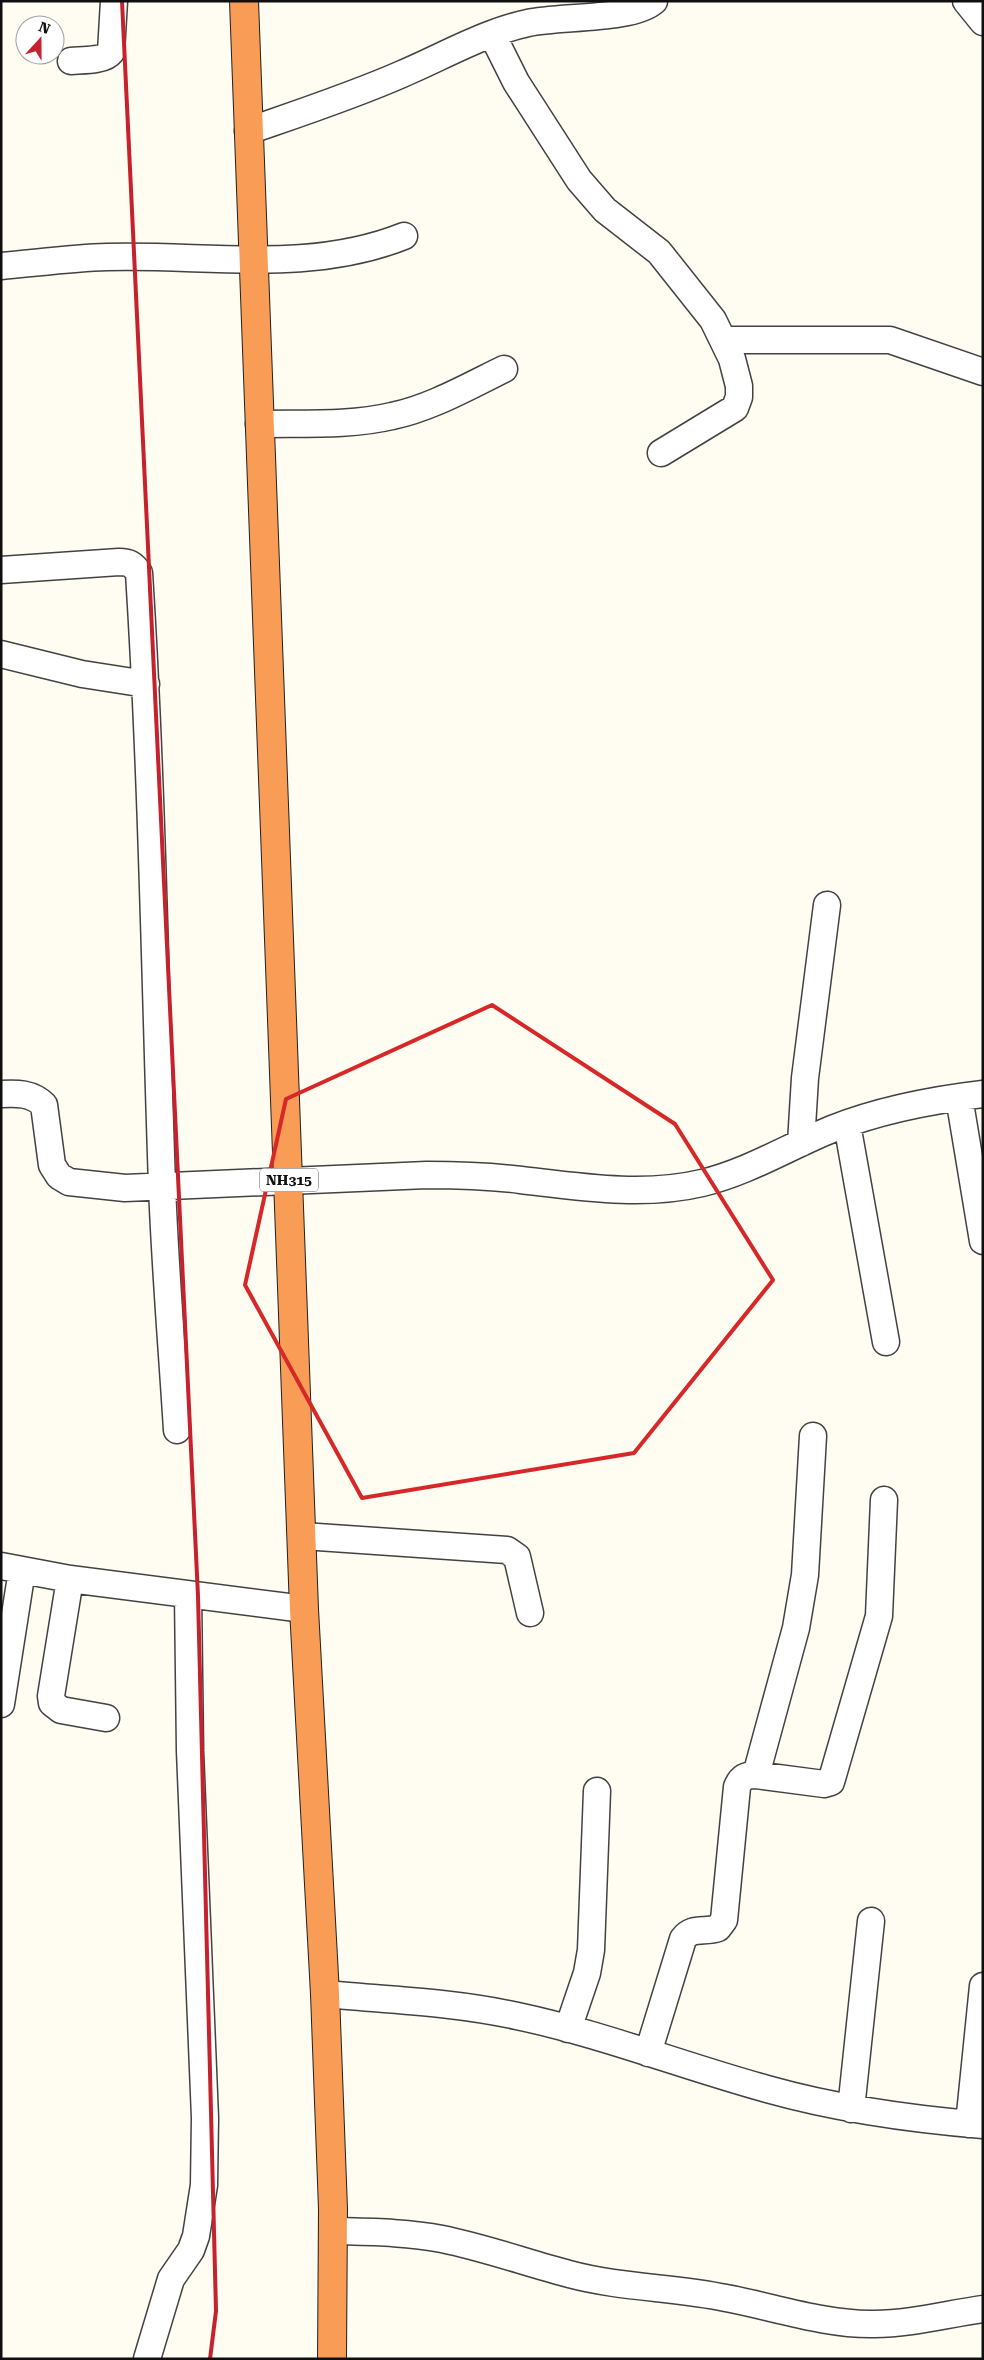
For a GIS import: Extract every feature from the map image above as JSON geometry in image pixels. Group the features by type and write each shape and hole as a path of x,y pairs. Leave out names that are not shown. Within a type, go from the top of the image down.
{"highway":[{"name":"NH315","path":"244,1 304,1609 326,1994 333,2231 332,2359"}],"street":[{"path":"71,61 103,58 111,52 114,1"},
{"path":"248,131 399,76 492,34 526,23 556,18 626,14 641,10 654,1"},
{"path":"966,1 983,22"},
{"path":"492,34 516,82 579,180 605,210 659,252 713,320 732,359 738,386 738,403 729,412 661,453"},
{"path":"1,266 106,257 253,261 332,256 383,244 404,236"},
{"path":"724,340 890,340 983,372"},
{"path":"259,424 352,421 393,416 461,390 504,368"},
{"path":"1,570 128,562 135,567 138,573 146,684 158,1005 162,1187 177,1430"},
{"path":"1,654 82,674 146,684"},
{"path":"801,1143 805,1078 827,905"},
{"path":"1,1094 24,1094 37,1098 44,1104 52,1165 59,1176 69,1182 124,1188 289,1180 475,1175 576,1187 663,1190 702,1183 738,1173 801,1143 847,1124 900,1108 971,1096 983,1241"},
{"path":"847,1124 886,1342"},
{"path":"756,1775 796,1628 805,1575 813,1436"},
{"path":"648,2053 683,1939 687,1933 692,1931 718,1928 724,1920 737,1787 743,1778 748,1775 756,1775 828,1784 833,1777 879,1616 884,1500"},
{"path":"302,1536 507,1550 517,1558 530,1612"},
{"path":"1,1704 11,1568 70,1579 304,1609"},
{"path":"70,1579 51,1696 52,1703 61,1710 106,1718"},
{"path":"146,2359 171,2279 191,2250 196,2236 204,2184 205,2099 190,1751 188,1594"},
{"path":"568,2029 586,1973 591,1950 597,1791"},
{"path":"851,2109 871,1921"},
{"path":"326,1994 454,2005 517,2016 568,2029 767,2089 851,2109 893,2117 976,2125 983,1986"},
{"path":"333,2231 391,2232 440,2238 496,2251 570,2275 649,2289 706,2294 844,2323 903,2323 983,2309"}],"highlighted area":[{"path":"492,1005 675,1124 773,1280 634,1453 362,1498 245,1285 286,1099"}],"railway":[{"path":"122,1 198,1596 216,2311 210,2359"}]}
